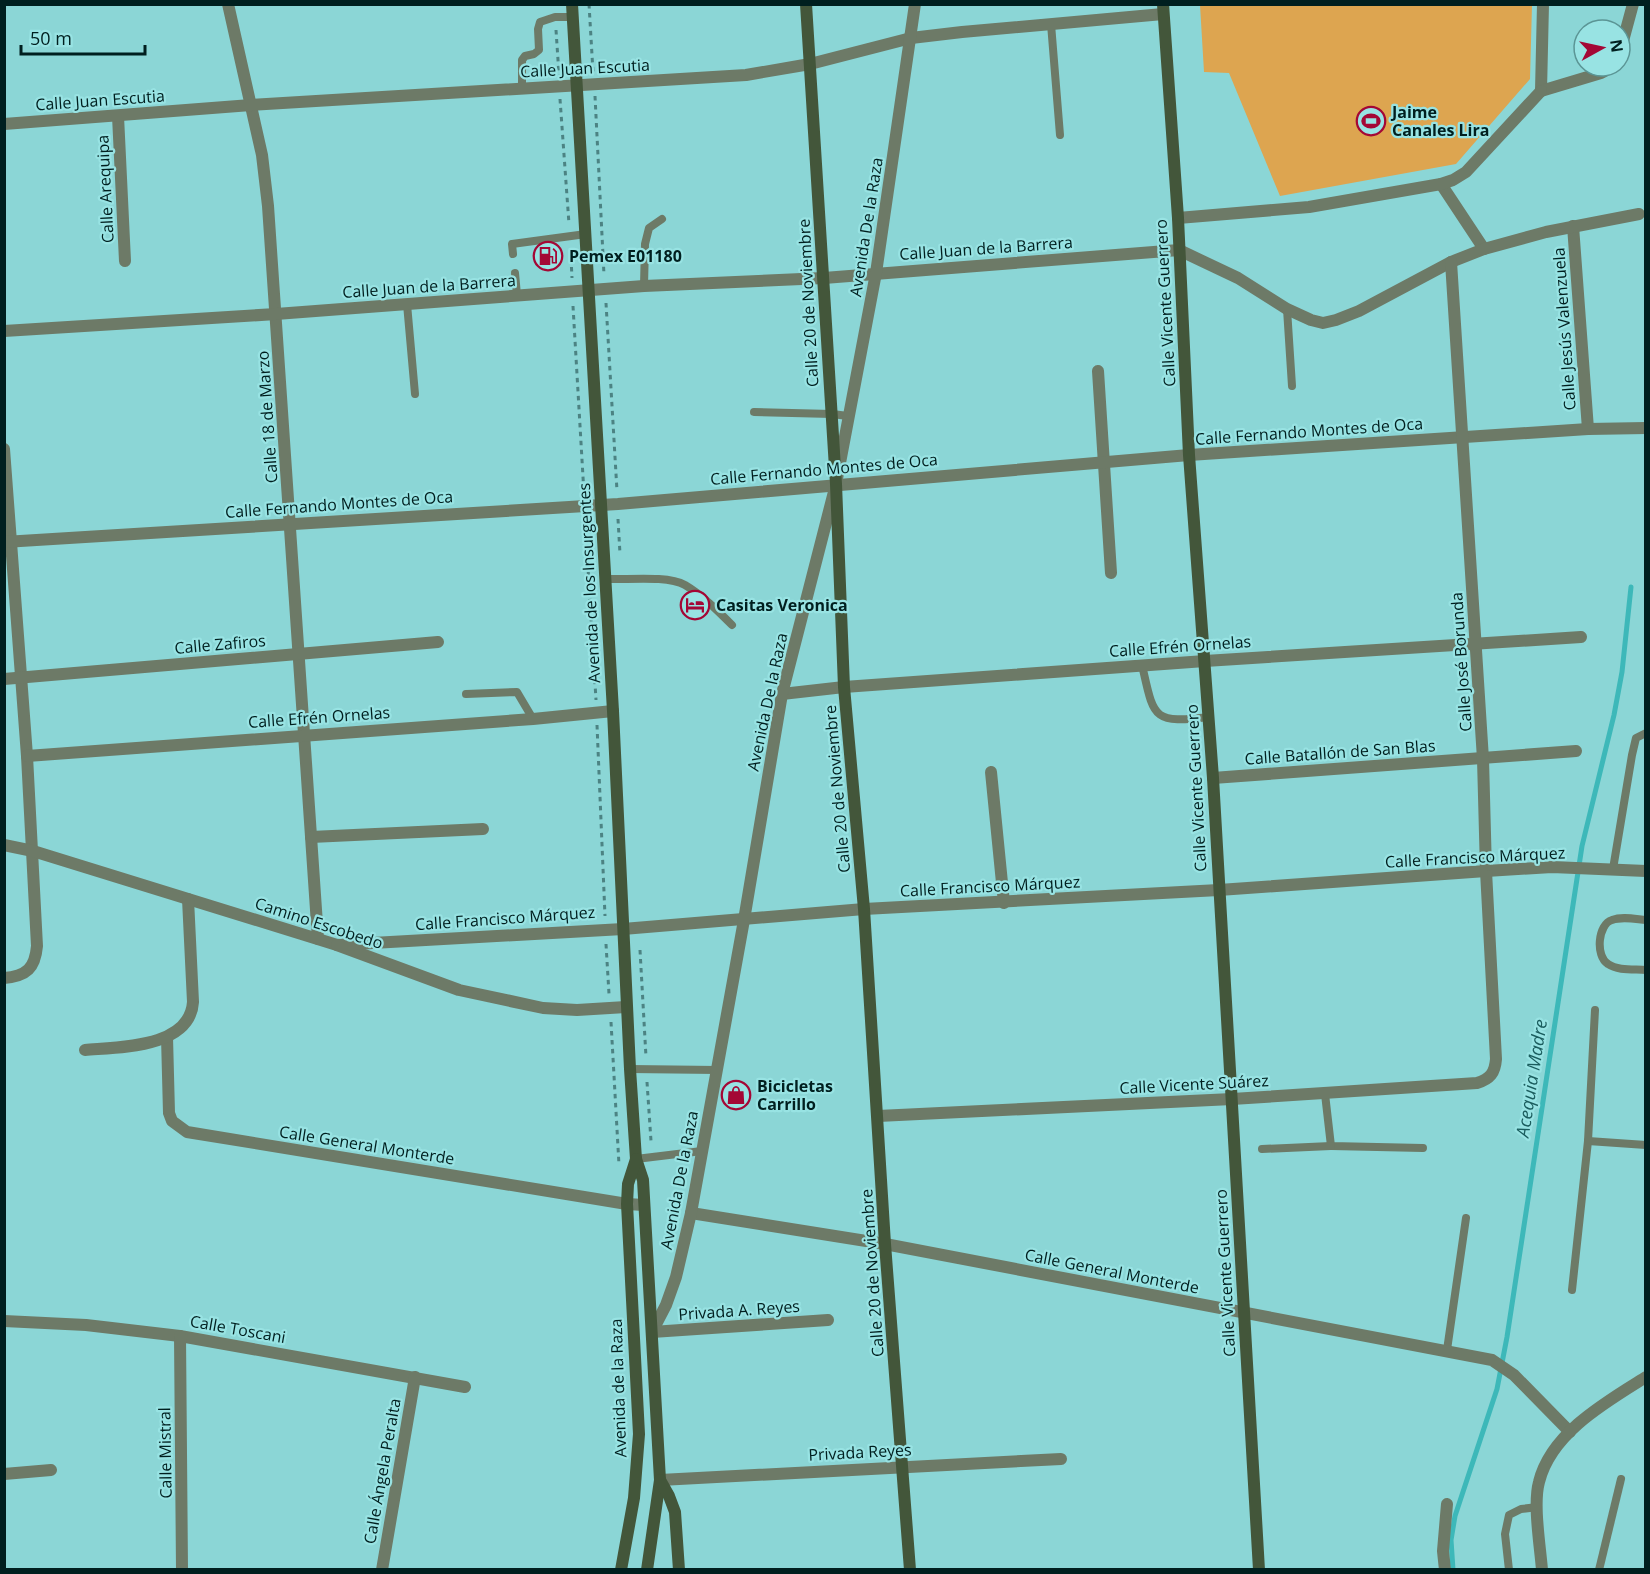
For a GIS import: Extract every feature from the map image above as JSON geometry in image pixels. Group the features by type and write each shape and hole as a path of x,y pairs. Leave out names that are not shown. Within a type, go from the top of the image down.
{"main road":[{"name":"Calle 20 de Noviembre","path":"806,4 836,484 844,687 864,909 885,1244 910,1569"},
{"name":"Calle Vicente Guerrero","path":"1163,9 1178,218 1189,455 1213,778 1259,1569"},
{"name":"Avenida de los Insurgentes","path":"573,11 613,711 626,1006 636,1159 643,1180 644,1205"},
{"name":"Avenida de los Insurgentes","path":"627,1204 628,1184 636,1159"},
{"name":"Avenida de la Raza","path":"621,1569 634,1498 639,1434 627,1204"},
{"name":"Avenida de la Raza","path":"644,1205 660,1480 647,1569"},
{"path":"660,1480 675,1512 679,1569"}],"street":[{"name":"Calle 18 de Marzo","path":"228,4 252,105 265,177 318,939"},
{"name":"Avenida De la Raza","path":"652,1332 666,1305 676,1277 691,1213 782,694 836,484 876,273 915,4"},
{"path":"1541,91 1543,4"},
{"name":"Calle Juan Escutia","path":"4,124 252,105 746,75 810,64 911,38 1051,24 1163,9"},
{"path":"1178,218 1309,207 1453,180 1466,172 1541,91 1587,78"},
{"name":"Calle Arequipa","path":"118,116 125,261"},
{"path":"1441,184 1484,249"},
{"path":"1179,250 1238,278 1287,309 1311,321 1323,323 1359,311 1451,262 1484,249 1573,226 1639,214"},
{"name":"Calle Jesús Valenzuela","path":"1573,226 1588,429"},
{"name":"Calle Juan de la Barrera","path":"4,331 276,314 644,286 824,278 1179,250"},
{"name":"Calle José Borunda","path":"1451,262 1483,759 1486,871 1496,1059"},
{"path":"1098,371 1111,573"},
{"name":"Calle Fernando Montes de Oca","path":"8,541 601,504 1189,455 1588,429 1640,428"},
{"path":"4,449 8,541 22,677 37,946 36,959 32,968 14,977 4,978"},
{"name":"Calle Efrén Ornelas","path":"782,694 844,687 1142,665 1581,637"},
{"name":"Calle Zafiros","path":"4,679 438,642"},
{"name":"Calle Efrén Ornelas","path":"27,756 613,711"},
{"name":"Calle Batallón de San Blas","path":"1213,778 1576,751"},
{"path":"991,772 1004,903"},
{"path":"311,837 483,829"},
{"name":"Camino Escobedo","path":"4,845 33,851 337,945 459,990 543,1008 577,1010 626,1006"},
{"name":"Calle Francisco Márquez","path":"337,945 744,920 864,909 1219,890 1552,867 1646,870"},
{"path":"85,1050 141,1044 167,1037 182,1027 192,1012 188,899"},
{"name":"Calle General Monterde","path":"167,1037 169,1113 172,1121 187,1132 644,1205"},
{"name":"Calle Vicente Suárez","path":"878,1116 1325,1094 1477,1083 1486,1080 1492,1074 1496,1059"},
{"name":"Calle General Monterde","path":"691,1213 885,1244 1492,1360 1514,1374 1570,1432"},
{"name":"Privada A. Reyes","path":"652,1332 828,1320"},
{"name":"Calle Toscani","path":"4,1321 86,1325 180,1336 465,1387"},
{"name":"Calle Mistral","path":"180,1336 182,1569"},
{"name":"Calle Ángela Peralta","path":"382,1569 415,1377"},
{"path":"1542,1569 1538,1507 1539,1482 1553,1452 1570,1432 1596,1408 1646,1377"},
{"name":"Privada Reyes","path":"660,1480 1061,1459"},
{"path":"4,1474 51,1470"},
{"path":"1445,1569 1443,1551 1447,1504"}],"lane":[{"path":"522,88 523,57 539,50 540,22 573,11"},
{"path":"1051,24 1060,135"},
{"path":"644,286 645,244 649,228 662,219"},
{"path":"513,254 512,244 586,234"},
{"path":"515,273 517,295"},
{"path":"407,304 415,394"},
{"path":"1287,309 1292,386"},
{"path":"754,412 848,416"},
{"path":"605,579 657,579 684,584 732,625"},
{"path":"1142,665 1150,703 1159,716 1177,721 1209,717"},
{"path":"466,694 517,692 533,718"},
{"path":"1613,869 1636,738 1646,734"},
{"path":"1646,920 1619,918 1610,920 1602,929 1600,950 1602,958 1616,968 1646,970"},
{"path":"1572,1290 1588,1141 1595,1010"},
{"path":"630,1069 717,1070"},
{"path":"1325,1094 1331,1146"},
{"path":"1588,1141 1646,1145"},
{"path":"1262,1149 1331,1146 1423,1148"},
{"path":"636,1159 702,1151"},
{"path":"1447,1350 1466,1218"},
{"path":"1599,1569 1621,1479"},
{"path":"1509,1569 1505,1534 1509,1515 1521,1509 1538,1507"}],"path":[{"path":"555,18 570,236 618,1163 628,1184"}],"shaded area":[{"name":"Jaime Canales Lira","path":"1200,5 1532,5 1530,79 1456,164 1280,196 1229,73 1204,72"}],"waterway":[{"name":"Acequia Madre","path":"1453,1570 1451,1540 1455,1516 1497,1389 1507,1337 1582,846 1614,715 1622,672 1631,587"}],"place":[{"name":"Jaime Canales Lira","path":"1371,121"},
{"name":"Pemex E01180","path":"548,256"},
{"name":"Casitas Veronica","path":"695,605"},
{"name":"Bicicletas Carrillo","path":"736,1095"}]}
